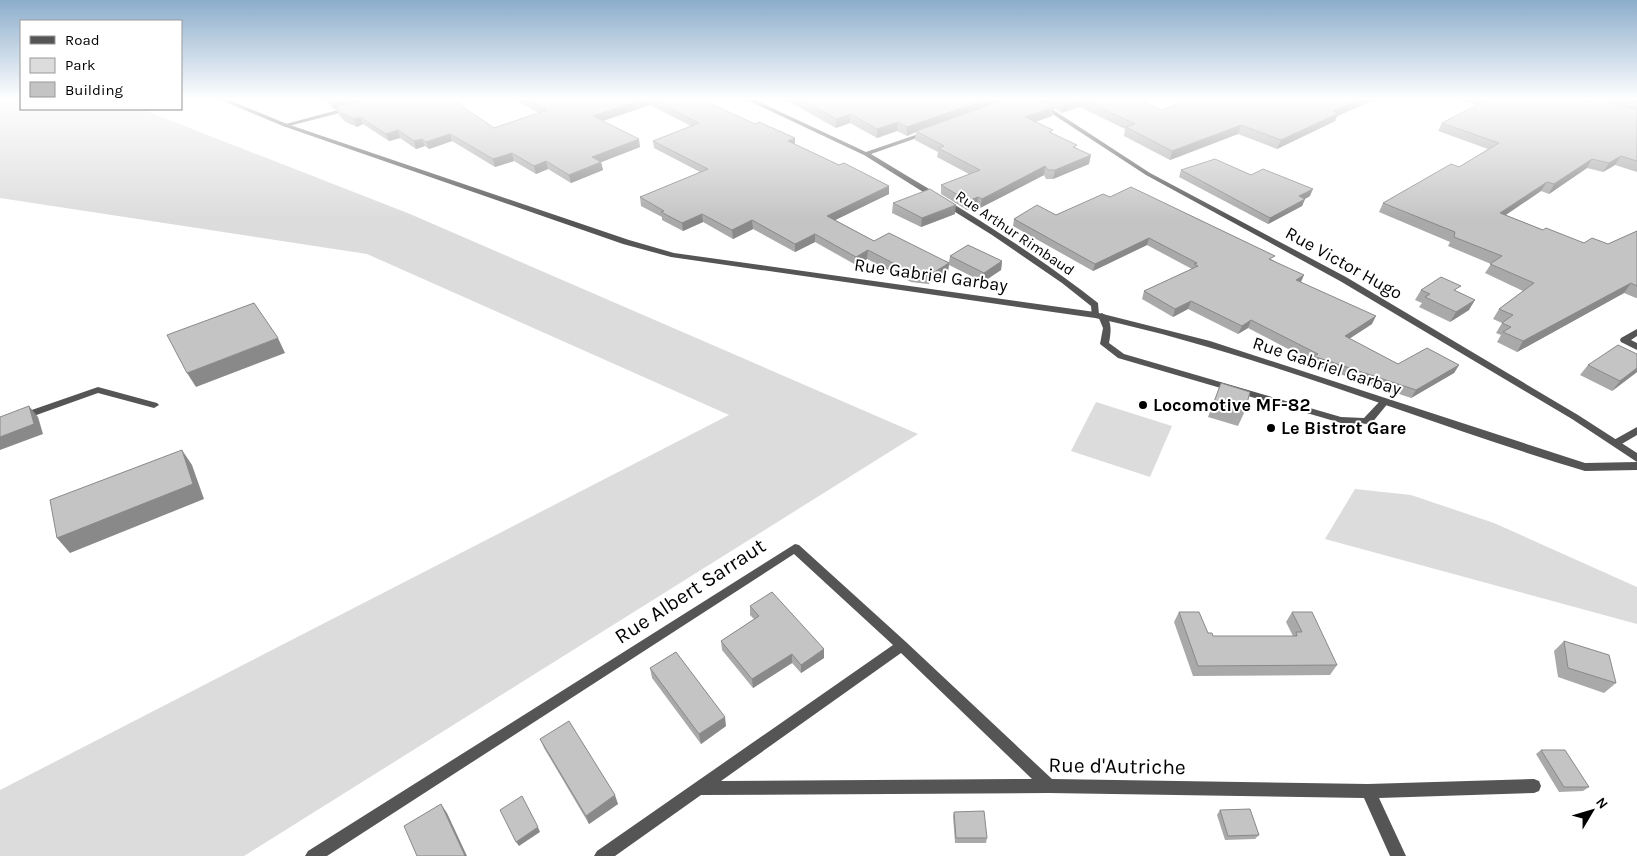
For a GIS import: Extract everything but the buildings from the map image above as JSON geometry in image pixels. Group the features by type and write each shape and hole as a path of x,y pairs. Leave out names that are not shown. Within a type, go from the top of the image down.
{"street":[{"name":"Rue Gabriel Garbay","path":"327,140 578,227 674,255 1098,315 1207,343 1585,467 1637,466"},
{"name":"Rue Arthur Rimbaud","path":"836,140 866,154 995,233 1095,305 1098,315"},
{"path":"866,154 906,140"},
{"name":"Rue Victor Hugo","path":"1096,140 1148,174 1343,279 1566,412 1637,458"},
{"path":"1098,315 1107,328 1104,344 1121,356 1341,420 1367,422 1384,402"},
{"path":"1637,332 1624,340 1637,347"},
{"path":"0,425 98,390 154,405"},
{"path":"1616,444 1637,430"},
{"name":"Rue Albert Sarraut","path":"313,856 795,548 902,646 1049,786"},
{"path":"602,856 902,646"},
{"name":"Rue d'Autriche","path":"699,788 1049,786 1368,791 1534,786"},
{"path":"1368,791 1398,856"}],"green space":[{"path":"0,140 220,140 410,214 918,434 244,856 0,856 0,790 729,415 367,254 0,198"},
{"path":"1096,402 1172,426 1150,477 1071,451"},
{"path":"1355,489 1411,495 1494,523 1637,587 1637,624 1325,539"}],"place":[{"name":"Locomotive MF-82","path":"1143,405"},
{"name":"Le Bistrot Gare","path":"1271,428"}]}
